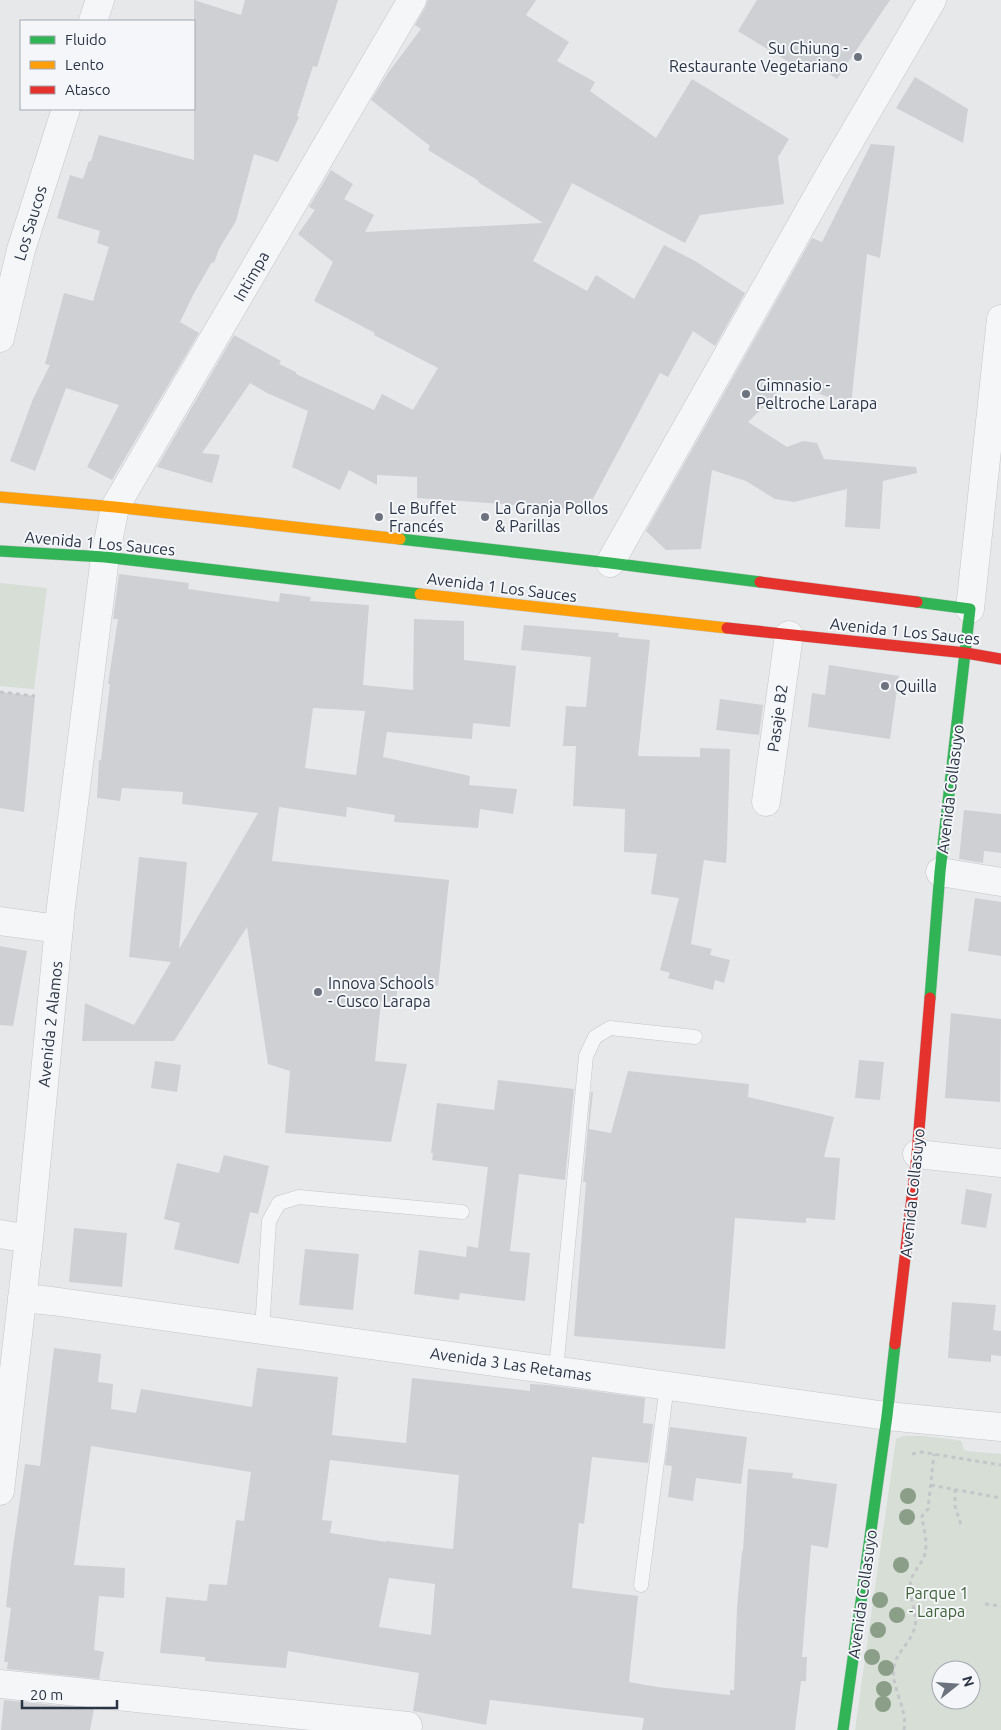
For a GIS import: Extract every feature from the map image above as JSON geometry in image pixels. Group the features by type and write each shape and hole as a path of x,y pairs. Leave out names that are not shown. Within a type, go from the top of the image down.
{"street":[{"path":"93,20 100,0"},
{"name":"Intimpa","path":"104,557 115,507 412,0"},
{"path":"610,563 827,179 932,0"},
{"name":"Los Saucos","path":"0,338 21,250 66,110"},
{"path":"970,609 1001,319"},
{"name":"Avenida 1 Los Sauces","path":"0,497 115,507 610,563 970,609"},
{"name":"Avenida 1 Los Sauces","path":"0,551 104,557 598,615 1001,658"},
{"name":"Avenida 2 Alamos","path":"0,1491 8,1344 22,1298 59,929 104,557"},
{"name":"Avenida Collasuyo","path":"843,1730 887,1416 917,1154 940,872 970,609"},
{"name":"Pasaje B2","path":"766,802 790,635"},
{"path":"940,872 1001,882"},
{"path":"0,921 59,929"},
{"path":"917,1154 1001,1163"},
{"path":"0,1234 29,1239"},
{"name":"Avenida 3 Las Retamas","path":"22,1298 887,1416 1001,1427"},
{"path":"0,1684 408,1726"}],"lane":[{"path":"556,1370 586,1056 595,1037 610,1028 695,1037"},
{"path":"262,1330 269,1221 279,1203 299,1197 462,1212"},
{"path":"641,1585 667,1385"}],"path":[{"path":"0,692 35,696"},
{"path":"904,1730 906,1720 894,1676 894,1668 916,1624 911,1595 911,1577 925,1554 927,1545 922,1516 928,1509 936,1454 1001,1464"},
{"path":"931,1485 1001,1498"},
{"path":"955,1490 955,1506 961,1525"},
{"path":"985,1604 1001,1606"}],"green space":[{"path":"0,583 47,588 34,689 0,686"},
{"name":"Parque 1 - Larapa","path":"903,1436 923,1436 957,1440 961,1441 964,1450 967,1451 1001,1454 1001,1730 855,1730 896,1439"}],"building":[{"path":"194,0 241,15 245,0 338,0 317,67 313,66 297,116 299,117 278,162 254,154 236,221 219,249 214,263 212,262 193,295 180,322 199,333 112,480 87,467 119,405 66,388 35,471 10,461 33,399 50,365 45,364 64,293 93,301 109,247 97,243 100,231 57,218 70,175 83,179 99,135 194,160"},
{"path":"428,0 536,0 526,15 569,42 557,61 595,82 590,91 656,138 692,79 789,139 778,157 784,204 700,215 685,243 572,183 533,261 587,291 596,275 634,299 664,245 695,261 745,293 715,346 693,331 668,377 660,373 587,510 417,498 417,477 377,475 377,485 349,470 340,490 292,467 308,411 267,393 250,383 202,453 220,455 212,483 157,467 234,335 281,361 279,364 296,372 296,374 374,410 382,394 413,410 438,368 314,301 333,262 298,234 315,210 309,207 331,170 353,184 344,199 374,215 365,232 543,223 428,150 430,146 371,100 388,73 421,29 415,25"},
{"path":"757,0 890,0 837,79 811,62 805,72 738,31"},
{"path":"915,77 968,109 963,143 896,108"},
{"path":"871,144 895,146 880,258 867,254 851,405 788,383 748,422 787,447 803,441 817,443 824,459 916,467 917,473 883,481 880,529 845,527 847,489 794,502 775,499 746,481 712,470 701,549 666,550 646,531 812,238 822,242"},
{"path":"119,574 189,583 188,589 279,602 280,593 311,597 310,601 369,605 363,685 413,690 414,619 464,621 464,660 516,666 510,727 473,723 472,739 387,732 383,757 470,776 469,785 517,789 513,814 480,809 478,828 394,822 395,815 347,807 346,817 279,807 272,861 449,880 438,986 398,982 396,1002 381,1001 375,1061 407,1064 391,1142 285,1133 290,1071 268,1064 247,927 174,1041 82,1041 85,1003 134,1025 171,962 129,957 139,857 187,862 179,949 258,813 182,804 183,792 122,788 120,801 97,798 99,760 101,760 110,684 108,684 118,619 113,619","holes":["313,708 365,711 356,775 305,768"]},
{"path":"524,625 619,633 618,637 650,640 638,756 700,757 700,748 730,749 726,863 704,860 691,944 712,949 710,955 730,960 724,983 715,980 713,990 668,978 670,973 660,970 679,898 651,894 657,854 624,852 625,809 573,806 576,746 563,746 566,706 586,707 591,657 521,650"},
{"path":"829,665 899,676 890,739 808,727 812,693 825,695"},
{"path":"0,692 35,696 24,812 0,808"},
{"path":"720,699 763,705 759,735 716,730"},
{"path":"964,810 1001,814 1001,853 984,851 983,863 959,859"},
{"path":"975,898 1001,902 1001,956 968,951"},
{"path":"0,946 27,951 13,1026 0,1025"},
{"path":"951,1013 1001,1019 1000,1102 945,1098"},
{"path":"859,1060 884,1062 880,1100 855,1098"},
{"path":"155,1061 181,1065 177,1092 151,1088"},
{"path":"628,1071 749,1084 748,1097 834,1117 824,1157 840,1158 835,1220 806,1218 806,1223 735,1218 725,1349 574,1336 586,1182 583,1182 591,1092 593,1092 589,1129 611,1133"},
{"path":"498,1080 574,1089 565,1180 519,1174 510,1251 530,1253 525,1301 460,1293 459,1300 414,1294 419,1250 466,1257 467,1246 478,1248 488,1167 432,1160 433,1153 431,1153 437,1103 494,1110"},
{"path":"224,1155 269,1166 258,1214 250,1212 239,1264 174,1249 180,1223 164,1219 177,1163 219,1173"},
{"path":"966,1189 992,1194 986,1228 961,1224"},
{"path":"74,1228 127,1233 122,1287 69,1282"},
{"path":"305,1249 359,1254 353,1310 299,1305"},
{"path":"952,1302 996,1305 993,1330 1001,1331 1001,1356 991,1355 991,1362 948,1358"},
{"path":"54,1348 101,1354 98,1382 113,1384 111,1409 136,1413 141,1389 252,1407 257,1368 338,1377 332,1435 406,1443 412,1378 530,1391 530,1384 548,1385 645,1398 643,1423 653,1424 648,1463 592,1457 584,1524 579,1523 572,1588 638,1596 629,1682 730,1695 730,1690 734,1690 737,1608 748,1469 793,1473 792,1478 837,1484 828,1548 811,1545 802,1657 807,1657 806,1681 801,1681 795,1730 642,1730 644,1718 490,1700 486,1725 413,1711 419,1673 288,1651 286,1668 205,1661 205,1657 160,1653 166,1597 207,1601 209,1584 227,1585 236,1520 244,1521 251,1472 91,1446 74,1565 125,1568 124,1598 99,1596 94,1650 104,1652 99,1679 7,1669 8,1662 4,1662 11,1608 6,1607 25,1464 40,1466","holes":["330,1460 459,1475 453,1549 386,1542 330,1533 332,1521 322,1520","389,1578 435,1584 431,1635 379,1627"]},
{"path":"670,1427 747,1437 741,1484 696,1478 693,1501 668,1497 672,1466 665,1465"},
{"path":"4,1700 94,1709 90,1730 1,1730"}],"traffic: fast":[{"path":"400,539 760,582"},
{"path":"0,551 105,557 420,594"},
{"path":"917,602 970,609 940,872 930,998"},
{"path":"843,1730 887,1416 895,1344"}],"traffic: slow":[{"path":"0,497 115,507 400,539"},
{"path":"420,594 727,628"}],"traffic: jam":[{"path":"760,582 917,602"},
{"path":"727,628 966,653 1001,659"},
{"path":"895,1344 917,1154 930,998"}],"place":[{"name":"Su Chiung - Restaurante Vegetariano","path":"858,57"},
{"name":"Gimnasio - Peltroche Larapa","path":"746,394"},
{"name":"Le Buffet Francés","path":"379,517"},
{"name":"La Granja Pollos & Parillas","path":"485,517"},
{"name":"Quilla","path":"885,686"},
{"name":"Innova Schools - Cusco Larapa","path":"318,992"}]}
